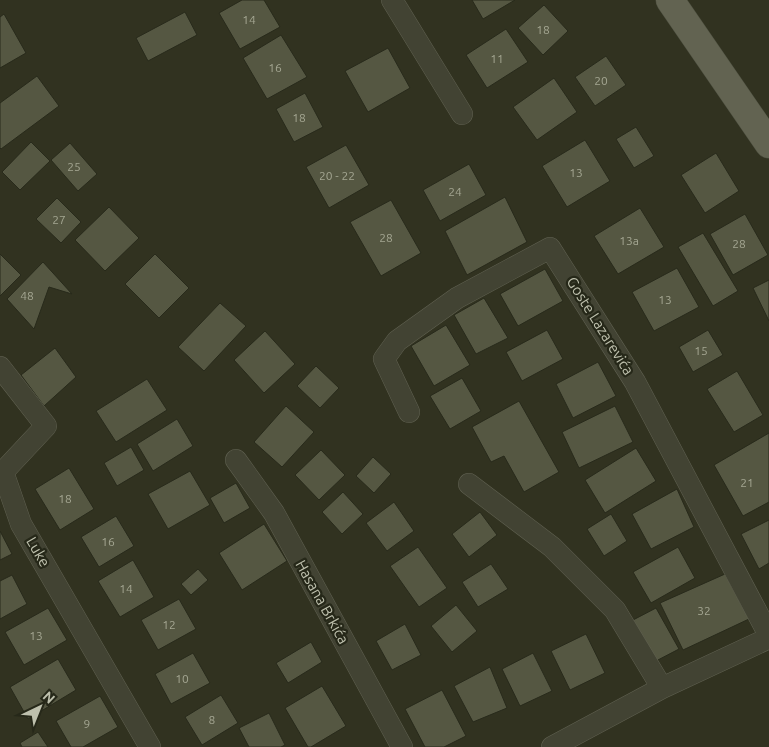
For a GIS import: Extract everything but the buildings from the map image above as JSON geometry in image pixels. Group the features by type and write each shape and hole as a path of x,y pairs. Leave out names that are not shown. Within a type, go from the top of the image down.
{"main road":[{"path":"670,0 769,144"}],"street":[{"path":"392,0 462,114"},
{"name":"Goste Lazarevića","path":"409,412 384,359 397,341 457,298 550,248 635,382 769,637"},
{"name":"Luke","path":"0,367 46,426 3,472 21,524 150,747"},
{"name":"Hasana Brkića","path":"236,460 274,513 402,747"},
{"path":"469,484 552,547 615,610 662,688"},
{"path":"552,747 662,688 769,637"}]}
